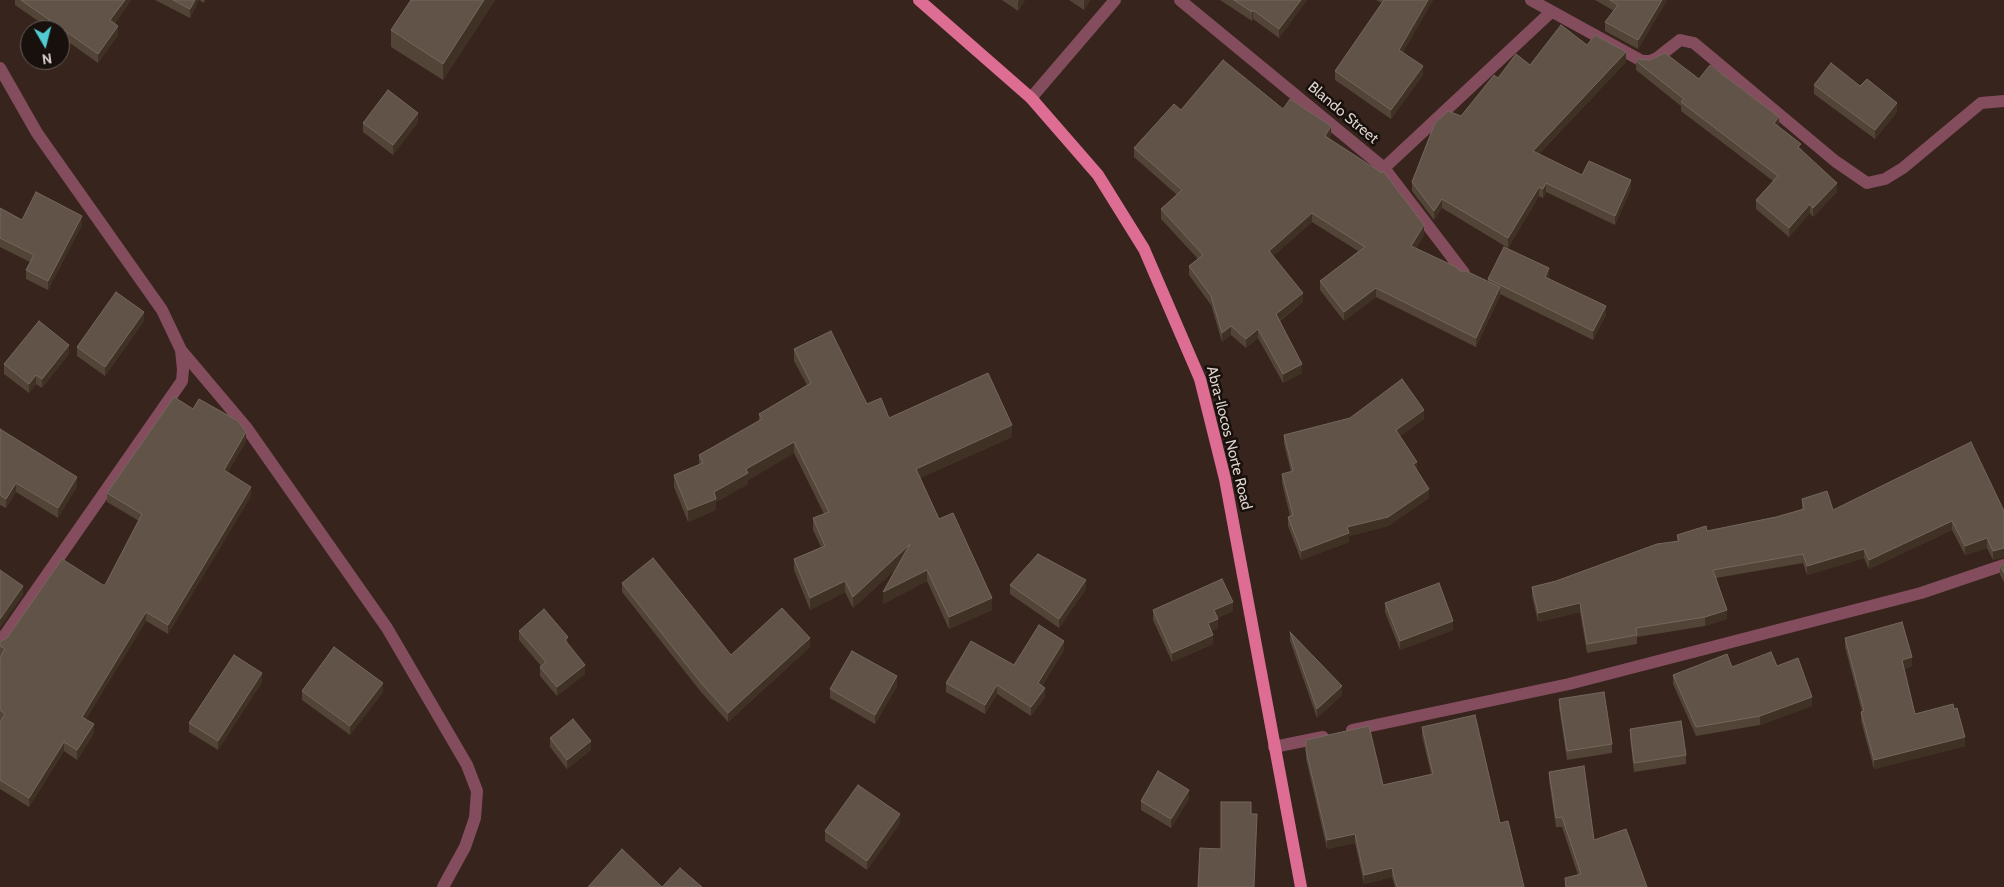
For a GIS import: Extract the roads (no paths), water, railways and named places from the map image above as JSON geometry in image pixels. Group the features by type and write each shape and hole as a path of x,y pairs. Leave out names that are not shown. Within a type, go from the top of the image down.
{"main road":[{"name":"Abra-Ilocos Norte Road","path":"919,0 1031,98 1098,175 1144,249 1200,379 1225,479 1301,887"}],"street":[{"path":"1031,98 1115,0"},
{"name":"Blando Street","path":"1180,0 1384,168 1464,272"},
{"path":"1531,0 1642,61 1657,58 1680,40 1694,43 1835,161 1867,183 1885,179 1903,168 1981,103 2004,101"},
{"path":"1384,168 1551,12"},
{"path":"0,68 38,133 162,310 181,350 246,427 387,628 467,765 477,791 475,818 465,847 443,887"},
{"path":"0,642 182,382 181,350"},
{"path":"1274,747 1578,682 1921,594 2004,565"}]}
